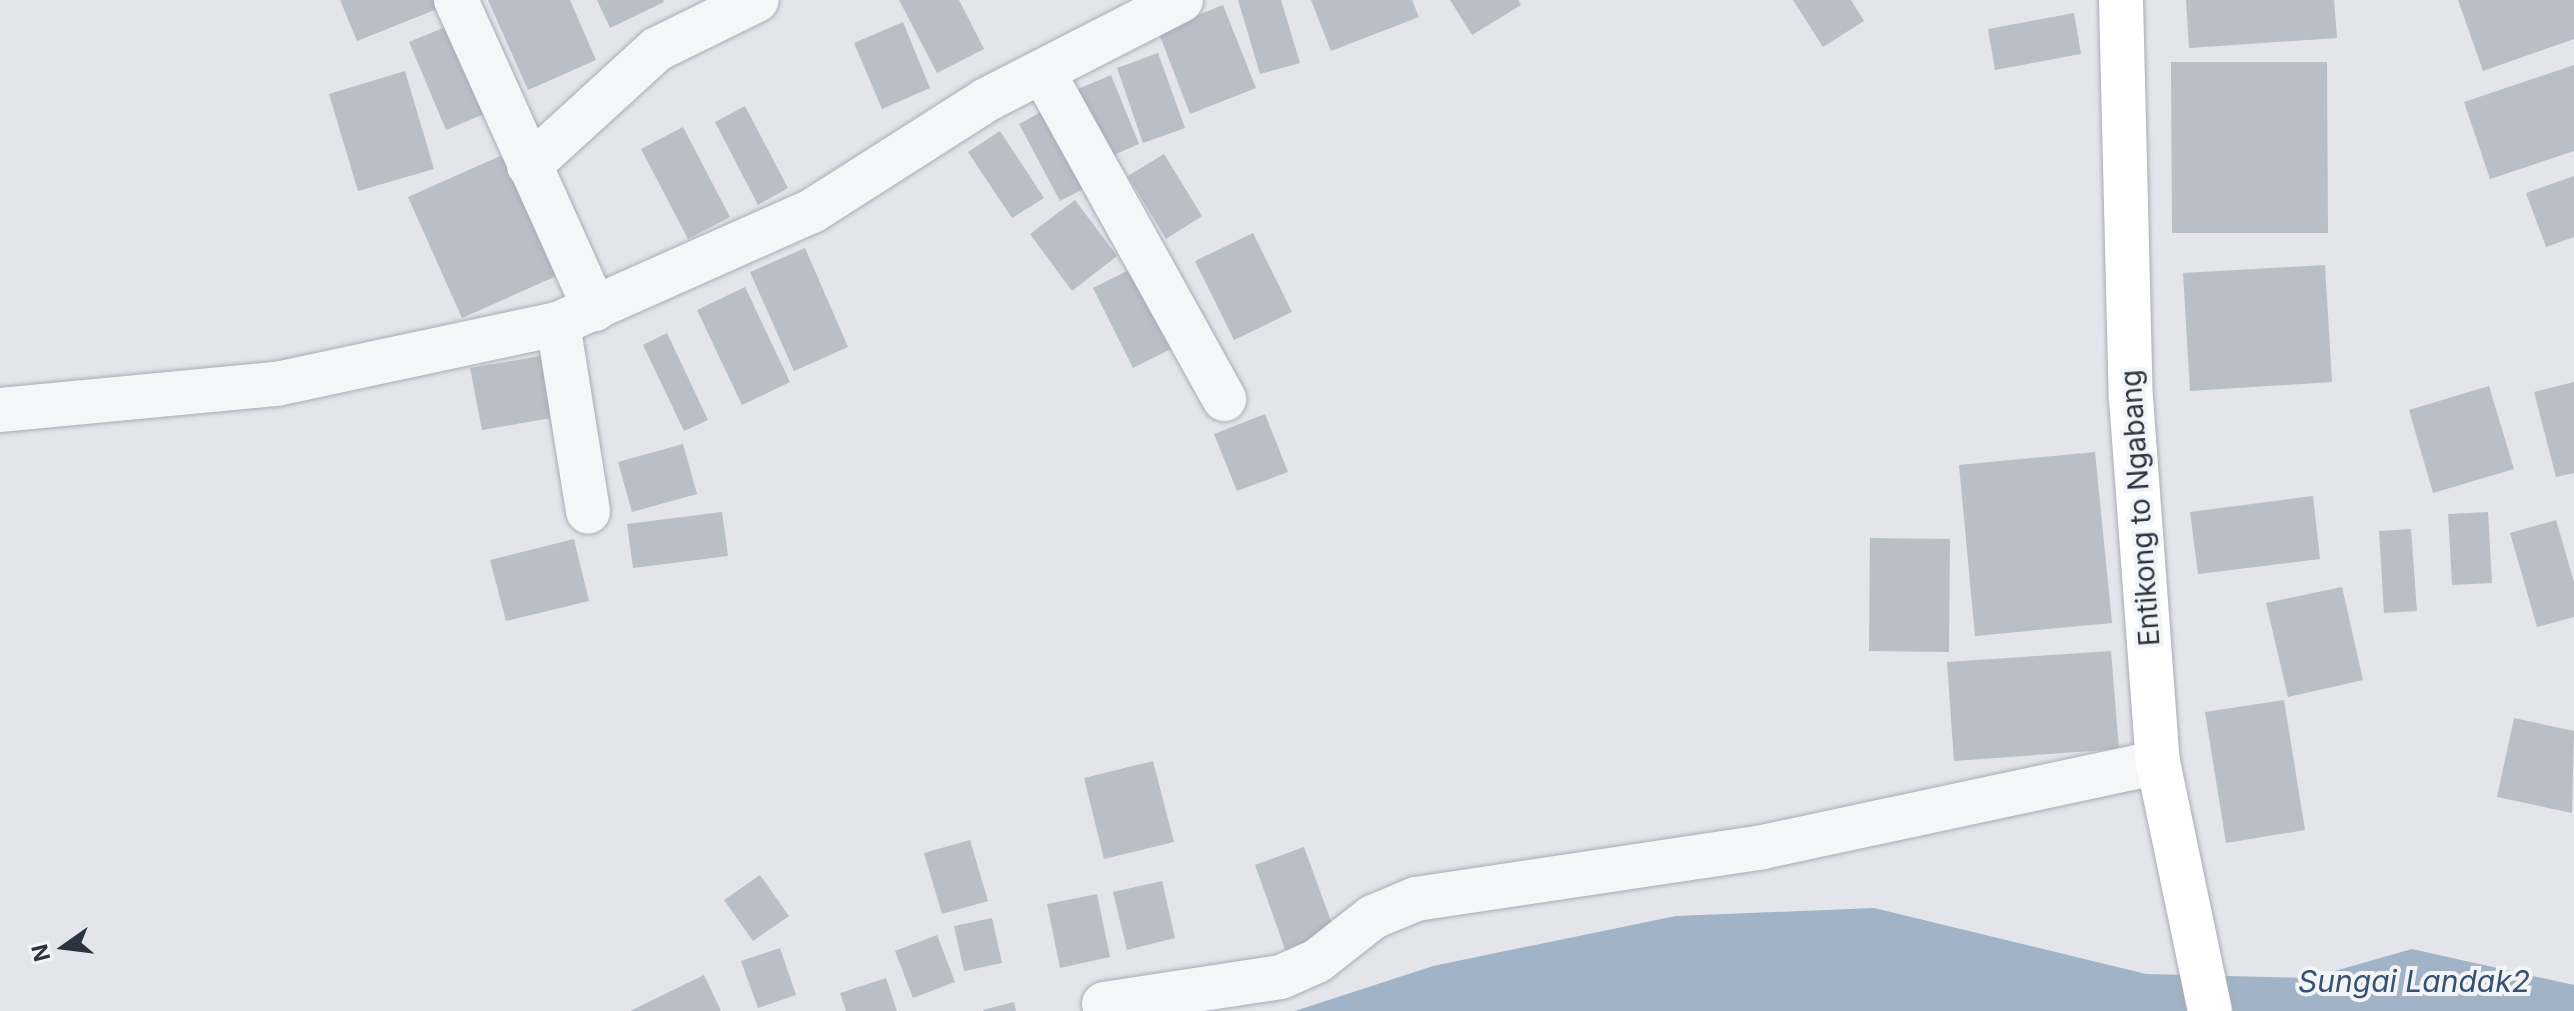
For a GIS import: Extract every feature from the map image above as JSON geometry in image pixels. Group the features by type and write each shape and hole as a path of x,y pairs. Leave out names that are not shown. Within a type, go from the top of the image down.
{"highway":[{"name":"Entikong to Ngabang","path":"2121,0 2131,398 2158,762 2165,819 2210,1011"}],"street":[{"path":"456,0 529,166 577,316 588,512"},
{"path":"529,166 657,49 757,0"},
{"path":"0,410 277,384 396,363 577,316 812,211 1043,72 1129,12 1181,0"},
{"path":"1043,72 1224,399"},
{"path":"1104,1004 1281,977 1317,961 1373,917 1416,899 1763,847 2158,762"}],"water":[{"name":"Sungai Landak2","path":"1874,908 2146,974 2310,978 2412,949 2574,985 2574,1011 1295,1011 1433,966 1676,916"}],"building":[{"path":"340,0 439,0 442,7 357,41"},
{"path":"488,0 570,0 596,60 528,90"},
{"path":"597,0 663,0 664,2 610,28"},
{"path":"899,0 959,0 984,49 937,73"},
{"path":"1238,0 1281,0 1300,63 1260,74"},
{"path":"1311,0 1412,0 1419,17 1331,51"},
{"path":"1450,0 1518,0 1521,5 1472,35"},
{"path":"1793,0 1851,0 1864,21 1823,47"},
{"path":"2186,0 2334,0 2337,38 2189,48"},
{"path":"2458,0 2574,0 2574,39 2483,71"},
{"path":"1223,5 1256,88 1190,114 1158,31"},
{"path":"2074,13 2081,54 1995,70 1988,29"},
{"path":"903,22 930,88 882,109 854,43"},
{"path":"453,24 489,112 446,130 409,42"},
{"path":"1158,53 1185,128 1143,143 1117,68"},
{"path":"2171,62 2327,62 2328,233 2172,233"},
{"path":"2574,65 2574,151 2490,179 2464,102"},
{"path":"405,71 434,169 358,191 329,94"},
{"path":"1111,75 1139,144 1100,161 1071,92"},
{"path":"745,106 788,188 758,205 715,122"},
{"path":"1052,106 1093,184 1060,201 1019,124"},
{"path":"683,127 730,217 688,239 641,149"},
{"path":"1000,131 1044,198 1012,218 968,152"},
{"path":"507,153 561,274 462,318 408,197"},
{"path":"1164,154 1202,216 1166,239 1128,176"},
{"path":"2574,176 2574,237 2546,247 2526,193"},
{"path":"1075,200 1117,256 1072,291 1030,234"},
{"path":"1253,233 1292,312 1234,340 1195,261"},
{"path":"805,248 848,347 794,371 750,272"},
{"path":"2325,265 2332,382 2190,391 2183,273"},
{"path":"1137,266 1177,346 1133,368 1093,288"},
{"path":"745,287 790,382 742,405 697,310"},
{"path":"667,333 708,420 684,431 643,345"},
{"path":"546,355 557,417 482,430 470,368"},
{"path":"2574,382 2574,473 2556,477 2534,392"},
{"path":"2489,386 2514,469 2433,493 2409,410"},
{"path":"1265,414 1288,472 1237,491 1214,434"},
{"path":"683,444 697,494 632,512 618,462"},
{"path":"2095,452 2112,623 1975,636 1959,465"},
{"path":"2313,496 2320,559 2198,574 2190,512"},
{"path":"722,512 728,556 633,568 627,524"},
{"path":"2488,512 2492,583 2452,585 2448,514"},
{"path":"2556,520 2574,582 2574,617 2537,627 2510,533"},
{"path":"2411,529 2417,611 2384,613 2379,531"},
{"path":"1870,538 1950,539 1949,652 1869,651"},
{"path":"574,539 589,601 506,621 490,560"},
{"path":"2342,587 2363,680 2288,697 2266,603"},
{"path":"2111,651 2119,749 1954,761 1947,662"},
{"path":"2284,700 2305,830 2226,843 2205,712"},
{"path":"2514,718 2574,731 2572,813 2497,797"},
{"path":"1153,761 1174,842 1104,859 1084,778"},
{"path":"970,840 988,901 942,914 924,853"},
{"path":"1304,847 1336,935 1286,952 1255,865"},
{"path":"760,875 789,916 753,941 724,900"},
{"path":"1162,881 1175,938 1127,950 1113,892"},
{"path":"1097,894 1110,957 1060,968 1047,904"},
{"path":"992,918 1002,963 964,971 954,926"},
{"path":"937,935 955,982 913,998 895,951"},
{"path":"780,948 796,995 758,1008 741,961"},
{"path":"704,975 721,1011 630,1011"},
{"path":"886,978 897,1011 846,1011 840,993"},
{"path":"1014,1002 1016,1011 983,1011 983,1010"}]}
